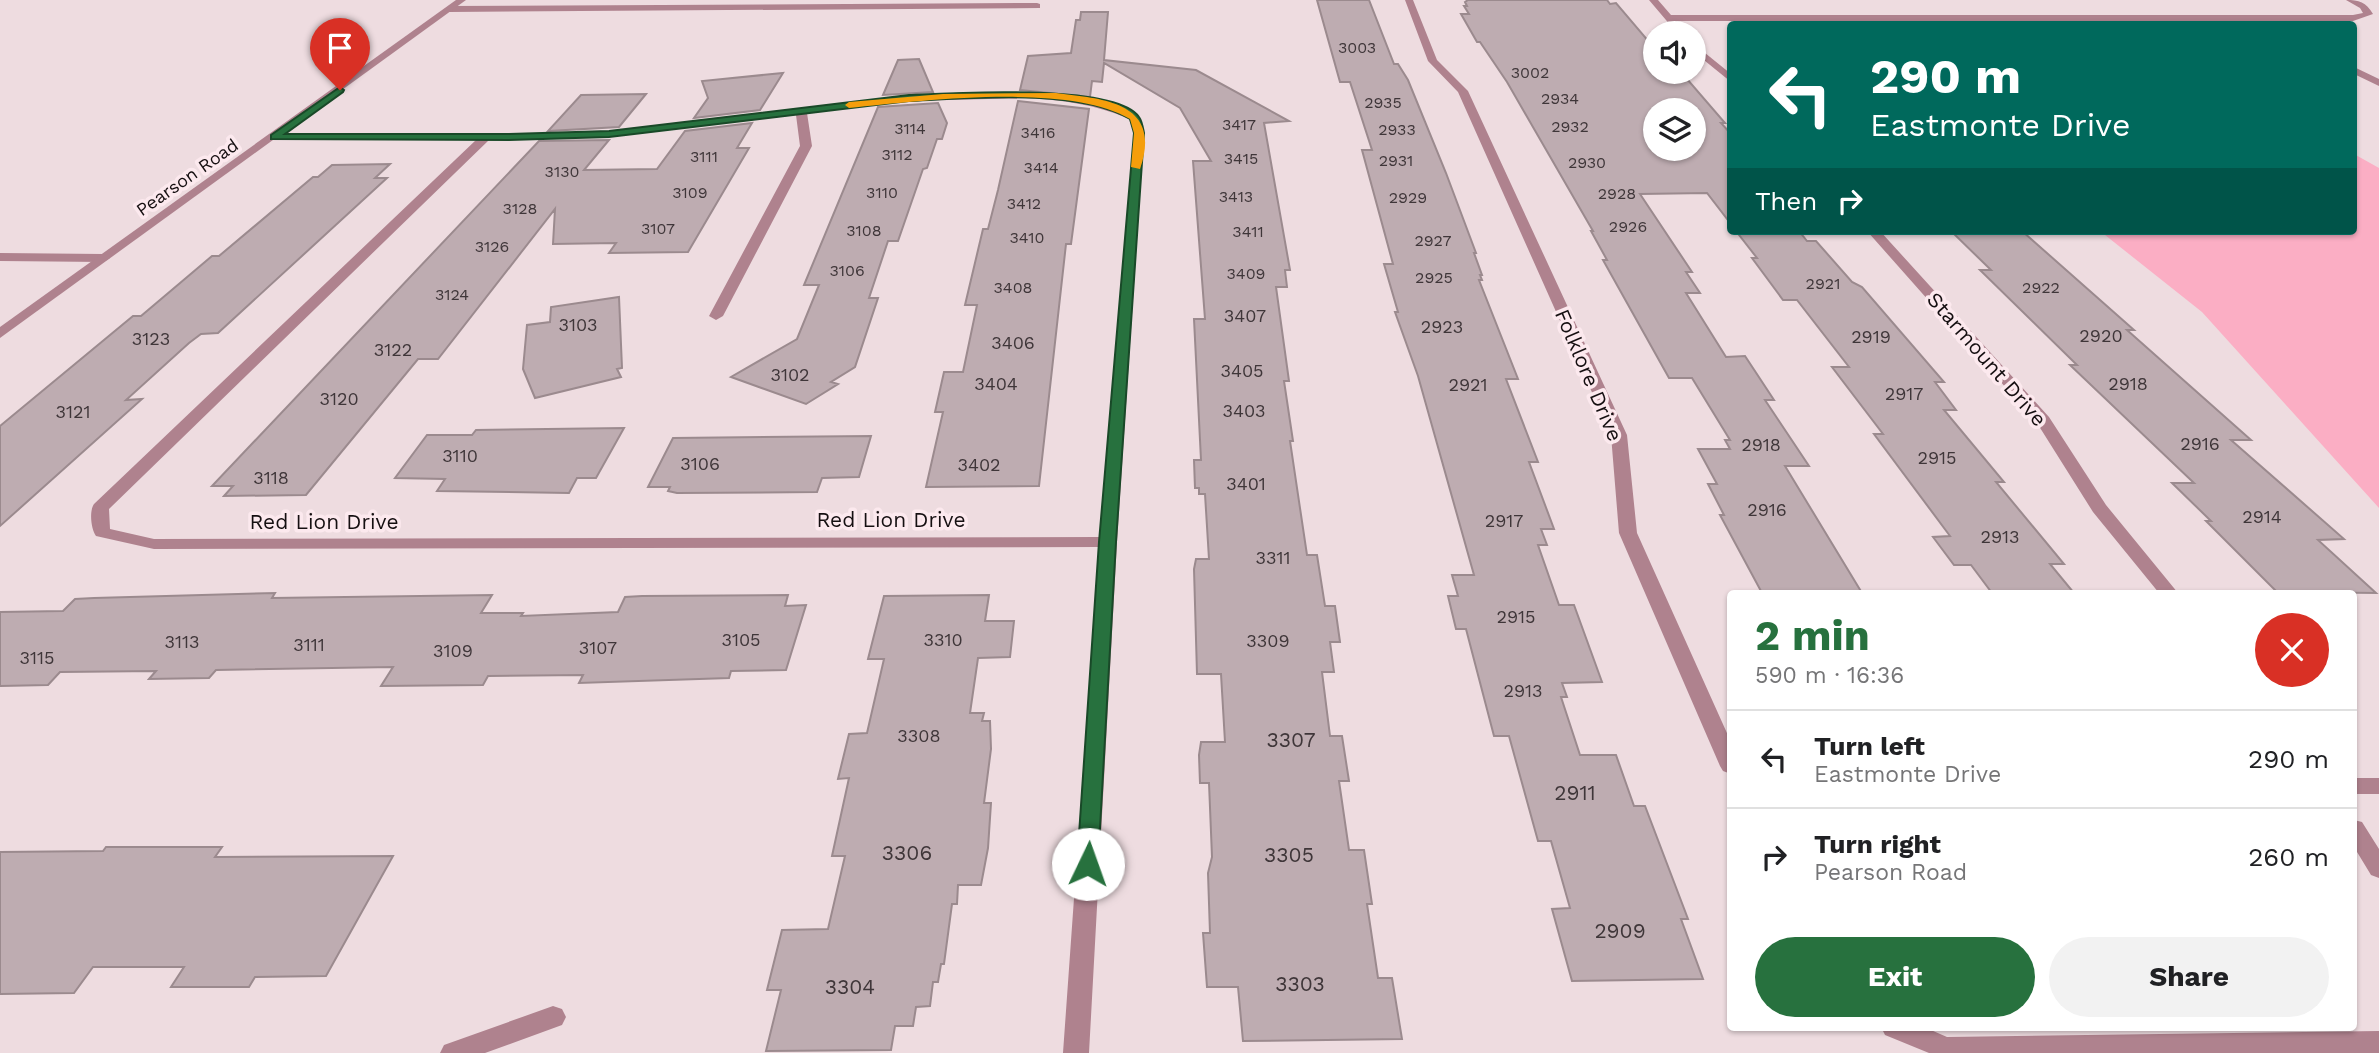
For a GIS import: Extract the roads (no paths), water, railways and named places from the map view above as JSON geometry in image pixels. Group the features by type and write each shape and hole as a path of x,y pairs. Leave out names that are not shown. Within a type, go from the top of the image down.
{"street":[{"name":"Pearson Road","path":"0,334 462,0"},
{"name":"Folklore Drive","path":"1409,0 1433,61 1463,90 1619,435 1628,533 1727,757"},
{"path":"1653,0 1671,21"},
{"path":"1668,18 2353,18 2368,14 2364,6 2350,0"},
{"path":"449,9 1037,6"},
{"path":"2251,18 2258,21"},
{"path":"1706,57 1727,76"},
{"path":"2357,72 2379,83"},
{"path":"275,137 486,138 609,134 909,98 1056,96 1093,100 1116,107 1134,117 1139,133 1108,542 1076,1053"},
{"path":"716,316 806,146 801,111"},
{"name":"Red Lion Drive","path":"486,138 100,508 102,532 154,544 1108,542"},
{"name":"Starmount Drive","path":"1877,235 2043,420 2099,508 2167,590"},
{"path":"0,257 103,258"},
{"path":"2357,786 2379,786"},
{"path":"2357,833 2379,869"},
{"path":"453,1053 553,1017"},
{"path":"1904,1031 1946,1048 2379,1042"}]}
